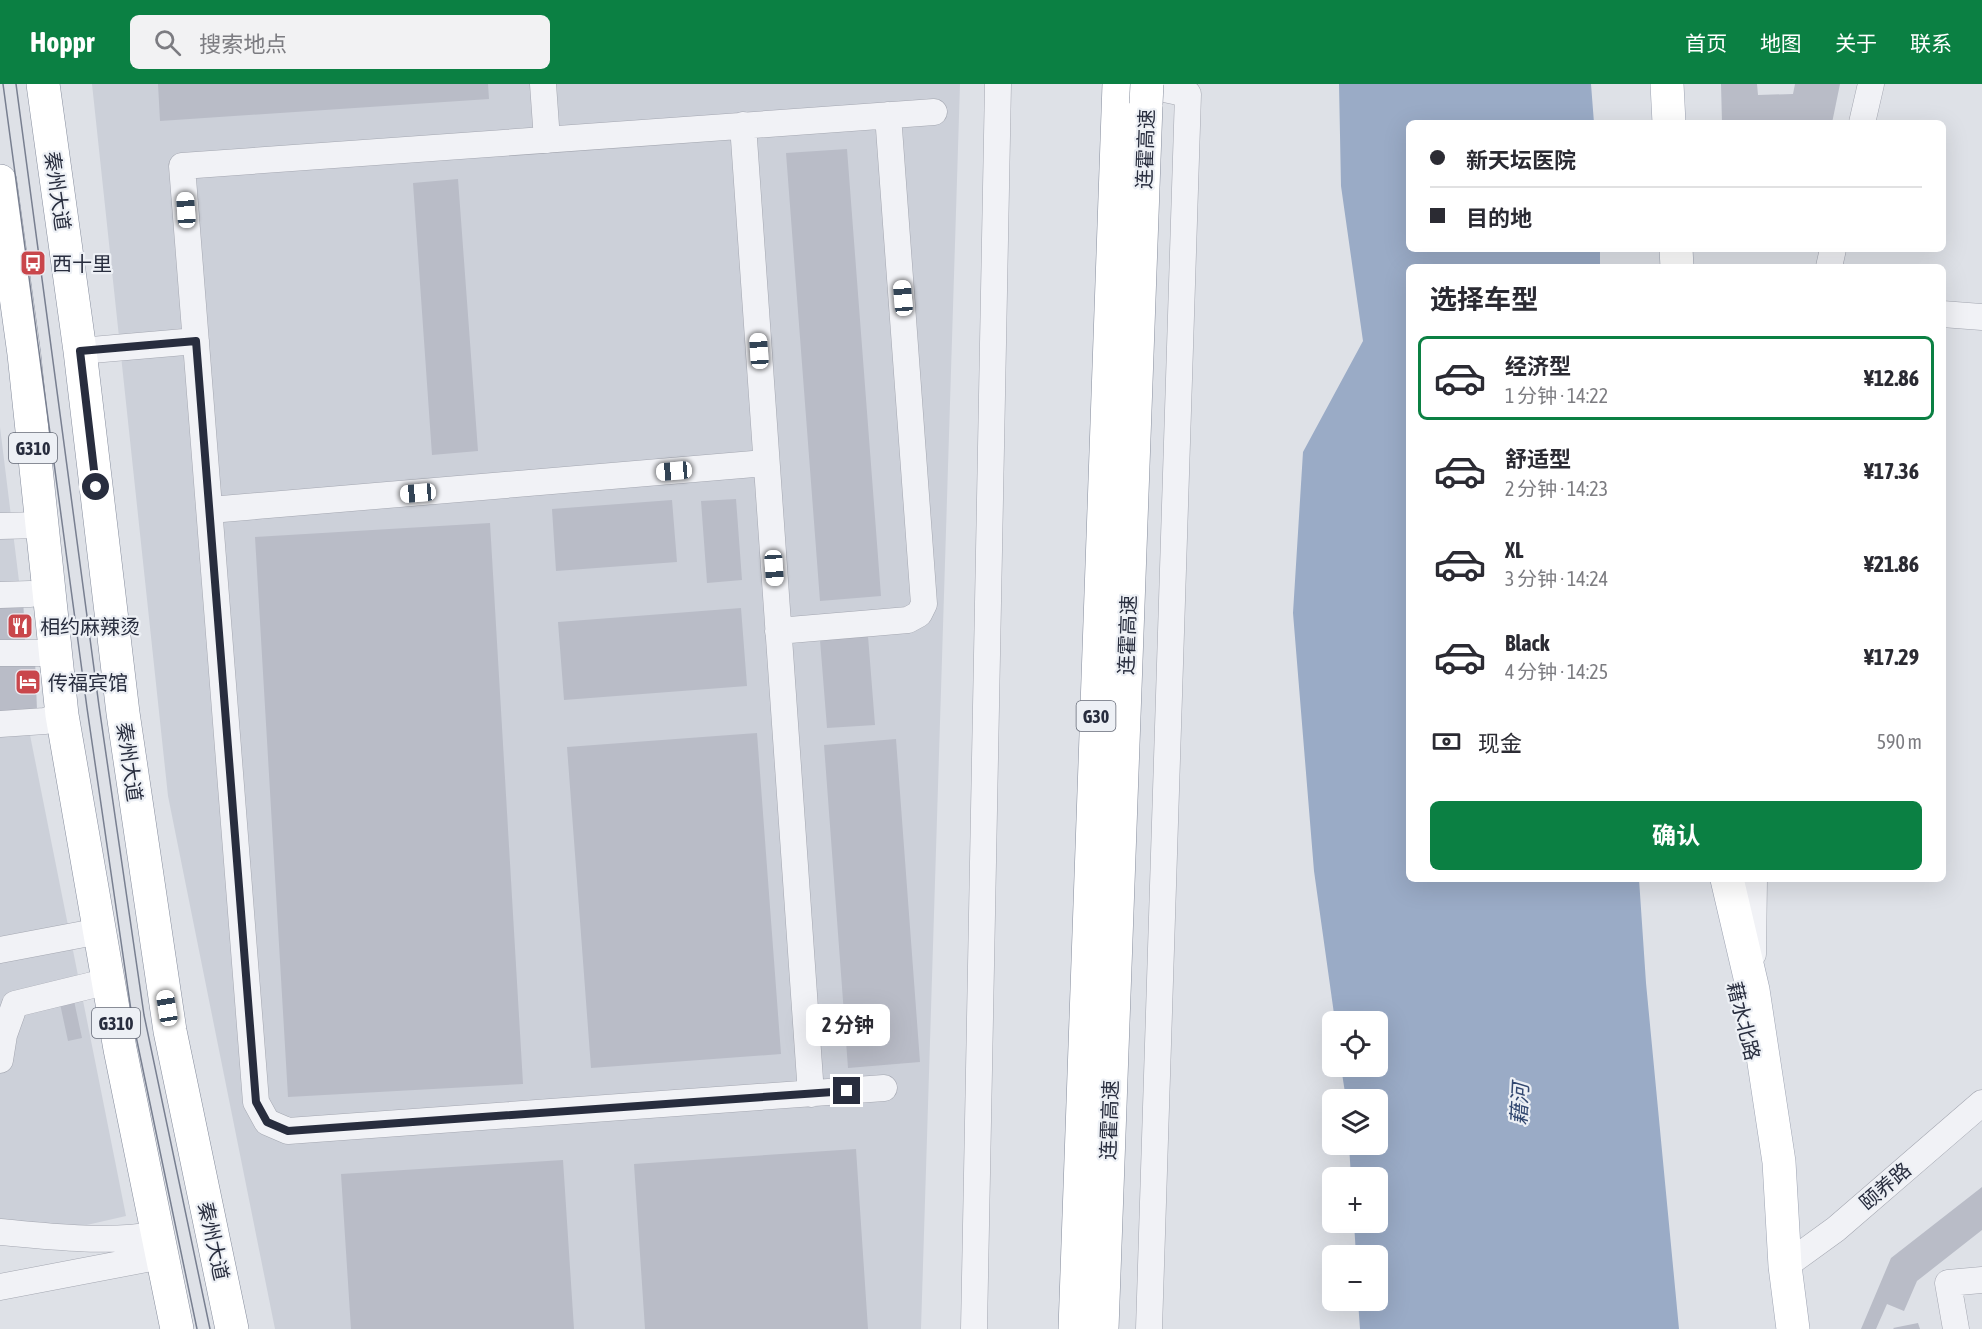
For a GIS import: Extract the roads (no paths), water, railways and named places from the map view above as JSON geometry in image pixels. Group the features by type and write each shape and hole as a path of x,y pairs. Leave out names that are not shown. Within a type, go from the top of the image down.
{"main road":[{"name":"秦州大道","path":"43,84 80,351 123,713 170,1031 232,1329"},
{"path":"1656,84 1658,120"},
{"path":"1667,84 1669,120"},
{"name":"连霍高速","path":"1075,1329 1134,92"},
{"name":"连霍高速","path":"1102,1329 1134,92"},
{"name":"G310","path":"0,181 5,256 24,354 62,715 109,981 177,1329"},
{"name":"藉水北路","path":"1711,882 1779,1162"},
{"name":"藉水北路","path":"1728,882 1753,990 1779,1162 1785,1266 1793,1329"}],"street":[{"path":"543,84 547,140"},
{"path":"974,1329 998,84"},
{"path":"1863,120 1871,84"},
{"path":"1134,92 1188,89 1149,1329"},
{"path":"884,1088 288,1131 267,1122 256,1102 182,166 934,112"},
{"path":"778,631 908,620 918,614 924,604 888,115"},
{"path":"743,126 811,1094"},
{"path":"1946,314 1982,317"},
{"path":"80,351 196,341"},
{"path":"210,510 766,463"},
{"path":"0,526 41,525"},
{"path":"0,595 30,594"},
{"path":"0,653 56,652"},
{"path":"0,724 45,721 62,715"},
{"path":"1753,990 1754,882"},
{"path":"0,950 100,931"},
{"path":"0,1060 7,1001 109,981"},
{"name":"颐养路","path":"1785,1266 1836,1228 1982,1103"},
{"path":"0,1232 75,1238 143,1238 160,1245"},
{"path":"0,1287 160,1245"},
{"path":"1956,1329 1948,1283 1982,1280"}],"water":[{"name":"藉河","path":"1339,84 1591,84 1594,120 1406,120 1406,252 1600,252 1600,264 1406,264 1406,882 1639,882 1646,983 1679,1329 1360,1329 1359,1311 1388,1311 1388,1245 1355,1245 1355,1233 1388,1233 1388,1167 1350,1167 1350,1155 1388,1155 1388,1089 1344,1089 1343,1077 1388,1077 1388,1011 1334,1011 1314,871 1293,613 1303,452 1363,341 1341,186"}],"tram line":[{"path":"3,84 87,708 132,1017 197,1329"},
{"path":"16,84 99,706 144,1015 210,1329"}],"place":[{"name":"西十里","path":"33,263"},
{"name":"相约麻辣烫","path":"20,626"},
{"name":"传福宾馆","path":"28,682"}]}
